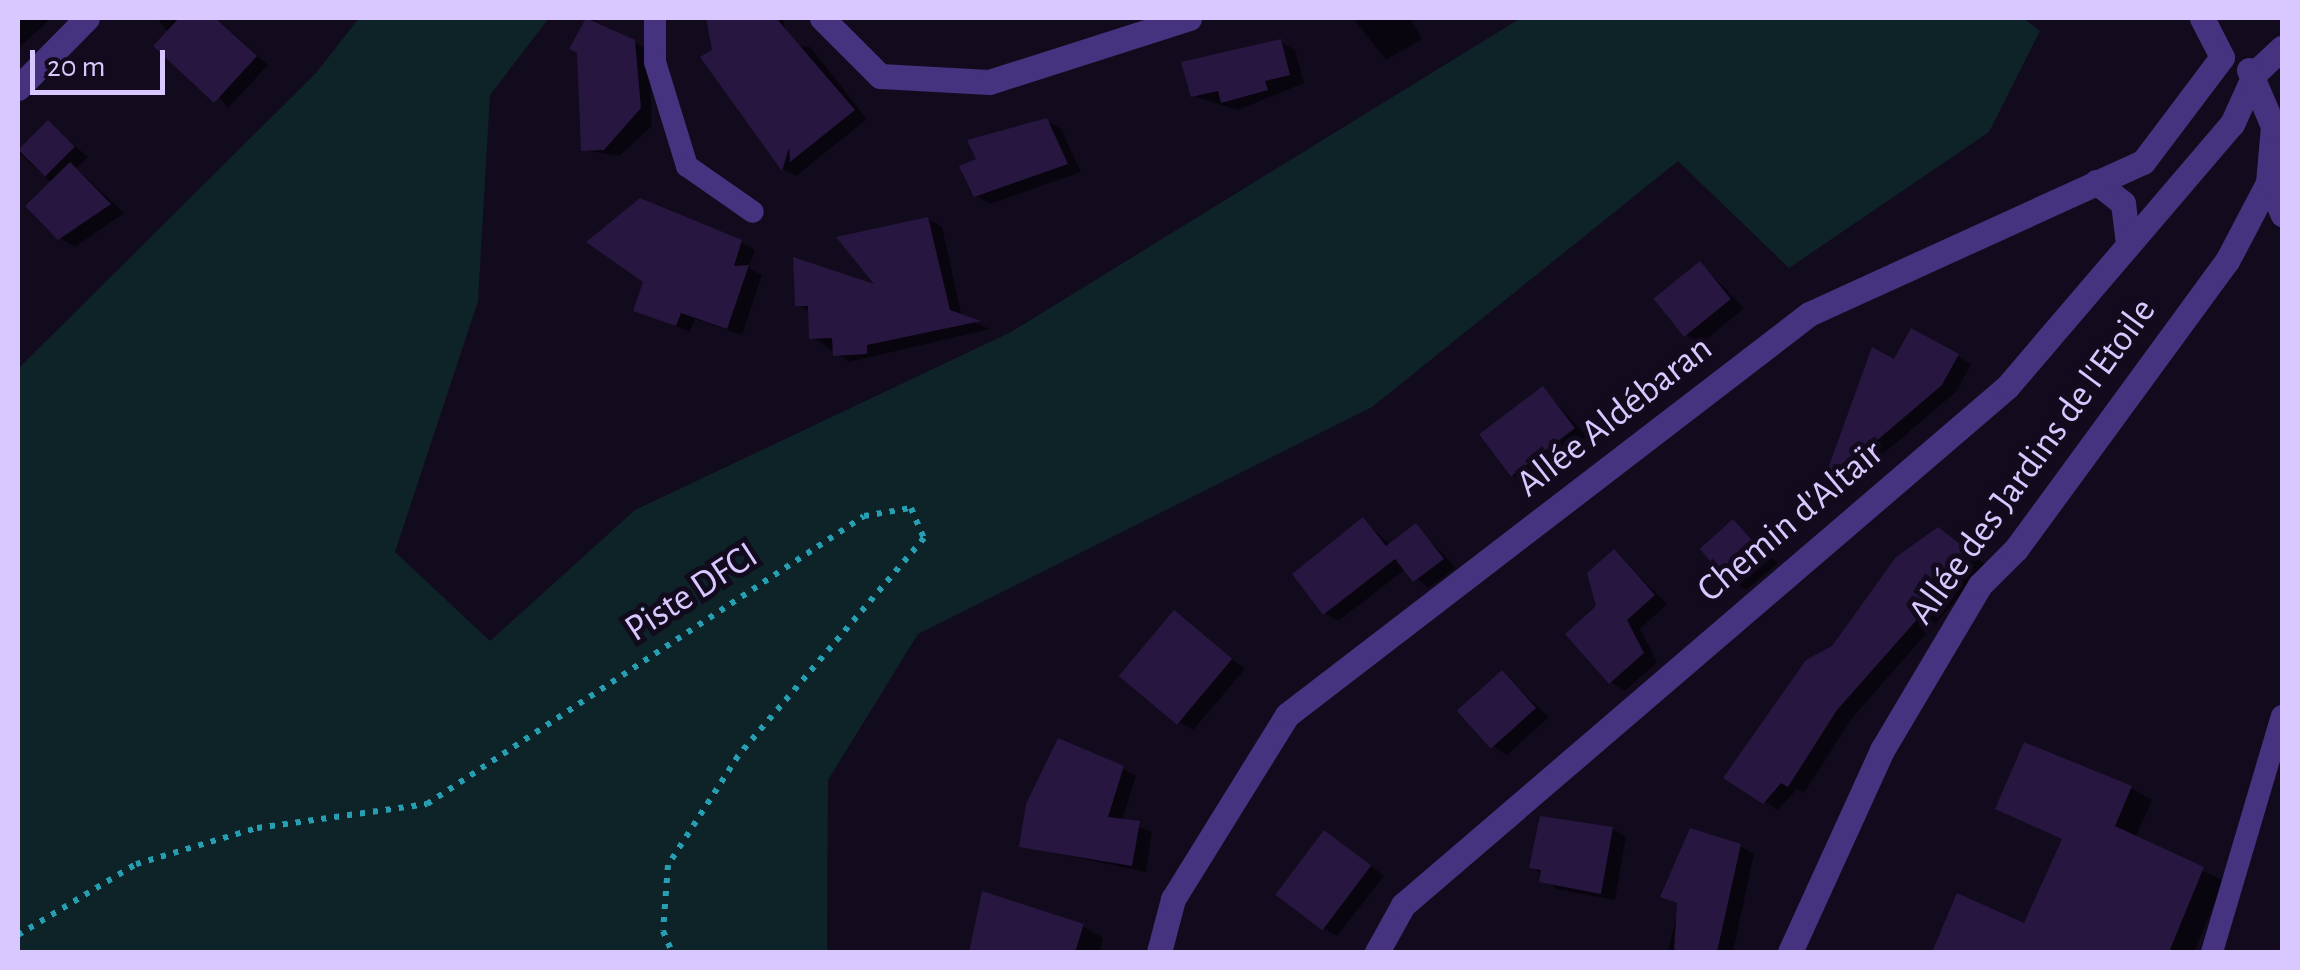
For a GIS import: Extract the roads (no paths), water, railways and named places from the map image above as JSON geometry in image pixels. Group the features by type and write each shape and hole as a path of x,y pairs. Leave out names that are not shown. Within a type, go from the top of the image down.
{"street":[{"path":"18,88 87,18"},
{"path":"822,18 880,76 989,82 1189,18"},
{"path":"2202,18 2222,58 2255,73 2272,126 2268,183"},
{"path":"2255,73 2282,48"},
{"name":"Allée Aldébaran","path":"1159,952 1174,899 1286,715 1809,314 2143,162 2222,58"},
{"name":"Chemin d'Altaïr","path":"1377,952 1403,905 2008,387 2127,238 2232,124 2255,73"},
{"path":"2096,182 2123,203 2127,238"},
{"name":"Allée des Jardins de l'Etoile","path":"1790,952 1882,750 1980,585 2059,493 2227,261 2268,183"}],"lane":[{"path":"655,18 655,62 687,166 752,212"},
{"path":"2268,183 2282,216"},
{"path":"2212,952 2282,716"}]}
